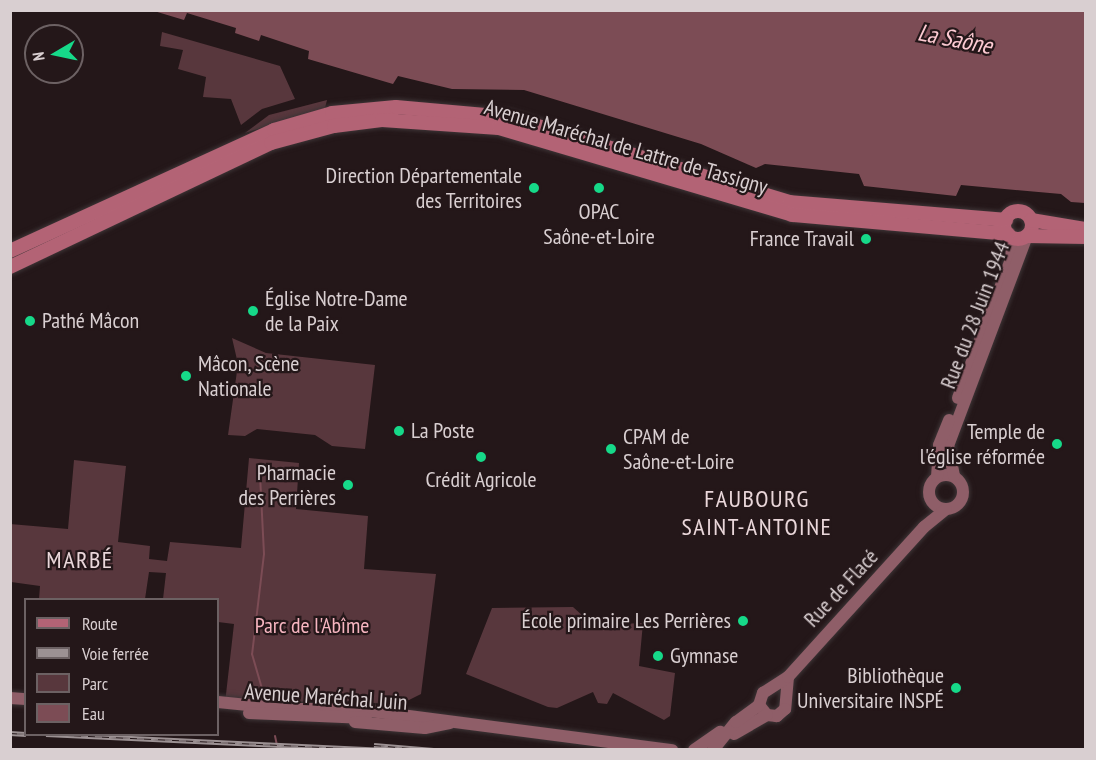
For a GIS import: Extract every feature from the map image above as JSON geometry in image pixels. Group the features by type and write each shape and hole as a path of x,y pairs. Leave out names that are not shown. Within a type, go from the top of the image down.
{"main road":[{"name":"Avenue Maréchal de Lattre de Tassigny","path":"10,250 274,130 332,113 396,107 508,117 789,202 1016,233"},
{"name":"Avenue Maréchal de Lattre de Tassigny","path":"10,267 271,143 334,126 382,120 499,129 792,215 1016,233"},
{"path":"1016,233 1016,212 1031,220 1086,228"},
{"path":"1016,233 1031,220"},
{"path":"1016,233 1086,237"},
{"name":"Rue du 28 Juin 1944","path":"954,476 948,446 1016,233"},
{"name":"Rue du 28 Juin 1944","path":"937,477 939,445 1011,259 1016,233"},
{"path":"954,476 963,494 957,505 946,509 933,502 929,490 937,477 954,476"},
{"name":"Rue de Flacé","path":"924,527 933,502"},
{"name":"Rue de Flacé","path":"763,710 763,693 774,689 788,676 924,527 946,509"},
{"path":"774,689 785,696 788,676"},
{"name":"Rue de Flacé","path":"694,750 736,722 763,710 784,711 785,696"},
{"name":"Avenue Maréchal Juin","path":"219,702 288,710 355,709 429,719"},
{"name":"Avenue Maréchal Juin","path":"219,710 422,724 429,719"},
{"name":"Rue de Flacé","path":"718,750 763,710"},
{"path":"340,719 425,729 451,723"},
{"path":"429,719 672,750"},
{"name":"Rue de Flacé","path":"713,750 736,722"}],"green space":[{"path":"162,32 280,66 295,99 262,109 241,125 231,99 203,97 206,77 178,69 183,50 160,46"},
{"path":"327,100 325,108 245,133 269,115"},
{"path":"232,338 266,353 375,365 365,449 332,446 315,435 257,429 245,436 228,435 238,364"},
{"name":"Parc de l'Abîme","path":"249,458 299,463 296,509 368,516 364,569 436,574 421,694 399,705 347,701 225,703 234,624 219,622 219,598 163,598 166,573 149,572 145,598 39,598 40,586 11,582 10,524 68,529 74,460 126,466 118,542 150,546 149,559 167,561 170,542 241,548"},
{"path":"573,607 593,625 643,623 639,666 675,673 670,716 664,720 613,693 607,704 598,703 593,692 557,708 548,707 466,674 492,608"}],"water":[{"name":"La Saône","path":"154,11 1085,11 1085,203 1071,202 1061,194 961,185 956,196 864,186 859,174 765,164 756,168 701,144 524,90 452,89 398,76 393,84 308,59 309,51 261,35 259,41 235,33 236,28 187,13 184,20"}],"waterway":[{"path":"260,475 264,554 252,654 265,699"},
{"path":"275,736 278,750"}],"railway":[{"path":"10,733 24,734"},
{"path":"88,736 382,750"},
{"path":"374,745 434,750"}],"place":[{"name":"Direction Départementale des Territoires","path":"534,188"},
{"name":"OPAC Saône-et-Loire","path":"599,188"},
{"name":"France Travail","path":"866,239"},
{"name":"Église Notre-Dame de la Paix","path":"253,311"},
{"name":"Pathé Mâcon","path":"30,321"},
{"name":"Mâcon, Scène Nationale","path":"186,376"},
{"name":"La Poste","path":"399,431"},
{"name":"Temple de l'église réformée","path":"1057,444"},
{"name":"CPAM de Saône-et-Loire","path":"611,449"},
{"name":"Crédit Agricole","path":"481,457"},
{"name":"Pharmacie des Perrières","path":"348,485"},
{"name":"École primaire Les Perrières","path":"743,621"},
{"name":"Gymnase","path":"658,656"},
{"name":"Bibliothèque Universitaire INSPÉ","path":"956,688"}],"district":[{"name":"FAUBOURG SAINT-ANTOINE","path":"757,513"},
{"name":"MARBÉ","path":"80,560"}]}
